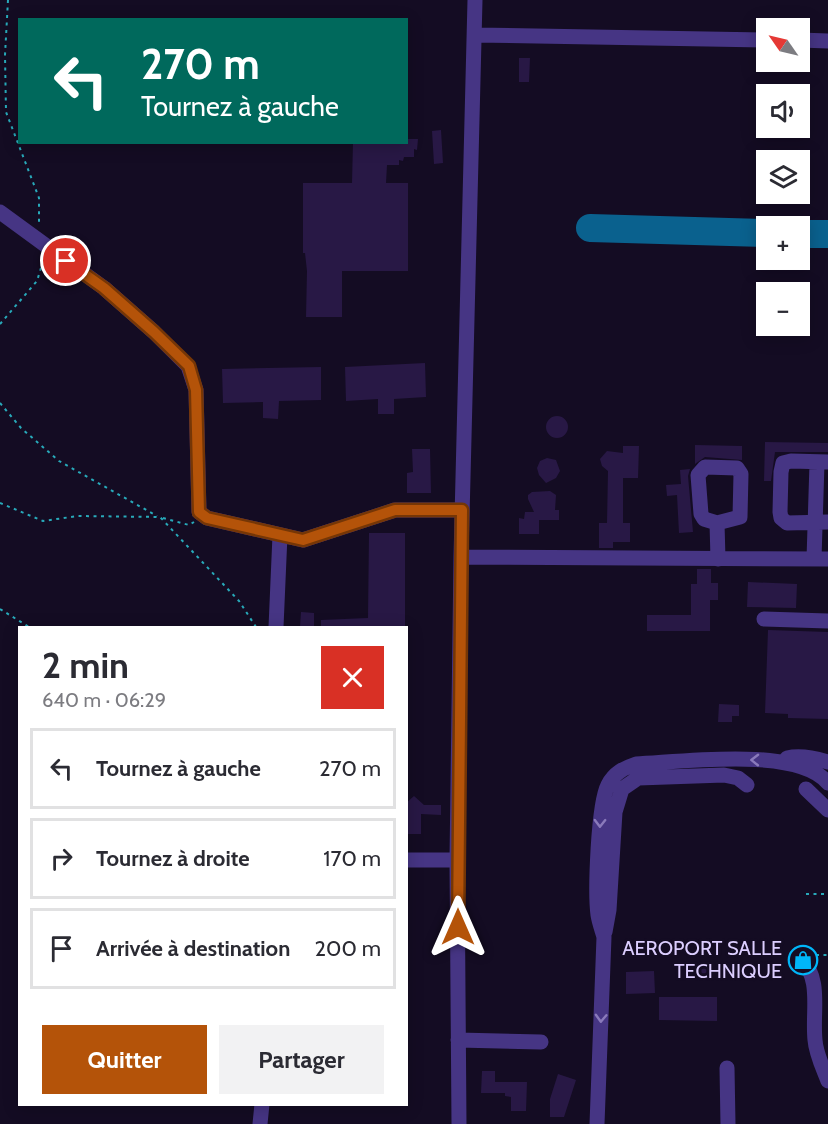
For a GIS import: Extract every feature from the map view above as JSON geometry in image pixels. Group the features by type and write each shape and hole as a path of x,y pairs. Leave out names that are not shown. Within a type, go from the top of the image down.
{"street":[{"path":"459,1124 457,860 461,557 475,0"},
{"path":"475,35 756,40"},
{"path":"810,40 828,41"},
{"path":"0,212 104,288 189,366 196,390 199,512 204,516 303,540 395,510 462,510"},
{"path":"461,557 650,556 718,559 821,559 822,522 822,462 791,461 783,464 781,472 781,518 787,523 822,522"},
{"path":"717,522 718,559"},
{"path":"276,626 280,535"},
{"path":"764,619 828,621"},
{"path":"603,937 598,913 600,812 604,795 614,775 636,764 778,760 794,756 816,758 828,762"},
{"path":"778,760 811,770 828,783"},
{"path":"597,1124 603,937 609,910 617,800 622,789 638,778 724,774 750,783"},
{"path":"806,789 828,810"},
{"path":"408,860 457,860"},
{"path":"802,956 816,970 819,980 819,1059 828,1081"},
{"path":"458,1040 541,1042"},
{"path":"727,1068 728,1124"},
{"path":"260,1124 262,1106"}],"path":[{"path":"8,0 5,56 6,112 18,143"},
{"path":"18,144 39,198 39,225"},
{"path":"0,324 37,280 47,247"},
{"path":"0,404 21,428 59,461 160,517 189,525 204,516"},
{"path":"0,503 43,521 78,516 160,517 239,601 255,626"},
{"path":"0,609 27,626"},
{"path":"806,894 828,894"}],"building":[{"path":"519,58 530,58 529,82 519,82"},
{"path":"441,130 443,163 434,164 432,131"},
{"path":"408,139 418,139 414,157 404,157 403,161 399,160 399,165 387,165 386,183 408,183 408,271 342,271 342,317 306,317 307,271 305,253 303,253 303,183 352,183 353,144 408,144"},
{"path":"425,363 426,397 394,399 394,414 378,414 378,399 346,401 345,367"},
{"path":"321,367 321,400 279,401 278,419 263,418 263,402 223,403 222,369"},
{"path":"557,416 567,423 568,427 561,437 557,438 547,431 546,427 553,417"},
{"path":"765,442 828,443 828,452 775,452 771,481 764,481"},
{"path":"695,445 742,446 742,460 705,457 695,464"},
{"path":"623,446 639,446 638,478 623,478 623,523 630,523 630,542 613,542 613,548 599,548 599,523 607,523 608,471 602,466 600,459 607,451 623,453"},
{"path":"412,449 430,449 431,493 407,493 407,473 413,472"},
{"path":"547,458 556,460 560,471 556,478 546,483 539,475 537,468 540,461"},
{"path":"690,469 688,476 693,532 679,533 677,495 667,496 666,485 681,484 680,470"},
{"path":"550,491 556,495 555,510 559,510 559,520 539,520 539,534 519,534 519,518 524,519 525,512 534,512 528,495 532,492"},
{"path":"369,533 405,533 405,626 321,626 321,620 368,618"},
{"path":"697,569 711,569 711,583 718,583 718,600 710,600 710,631 647,631 647,615 691,615 691,584 697,584"},
{"path":"748,582 797,584 796,608 747,607"},
{"path":"301,612 314,613 314,626 300,626"},
{"path":"768,630 828,632 828,719 788,718 788,714 765,713"},
{"path":"719,704 739,705 739,716 732,716 732,722 718,722"},
{"path":"414,796 424,805 441,805 441,815 421,814 421,834 408,834 408,801"},
{"path":"680,965 712,965 712,979 680,979"},
{"path":"654,971 655,993 626,994 626,972"},
{"path":"659,997 717,997 717,1021 659,1020"},
{"path":"482,1071 495,1071 495,1082 527,1082 526,1111 511,1111 511,1097 505,1096 505,1093 481,1093"},
{"path":"558,1074 576,1080 564,1117 550,1117 550,1099"}],"taxiway":[{"path":"590,228 756,233"},
{"path":"810,234 828,234"}],"place":[{"name":"AEROPORT SALLE TECHNIQUE","path":"803,960"}],"route":[{"path":"66,261 104,288 189,366 196,390 199,512 207,518 303,540 395,510 462,510 458,927"}]}
